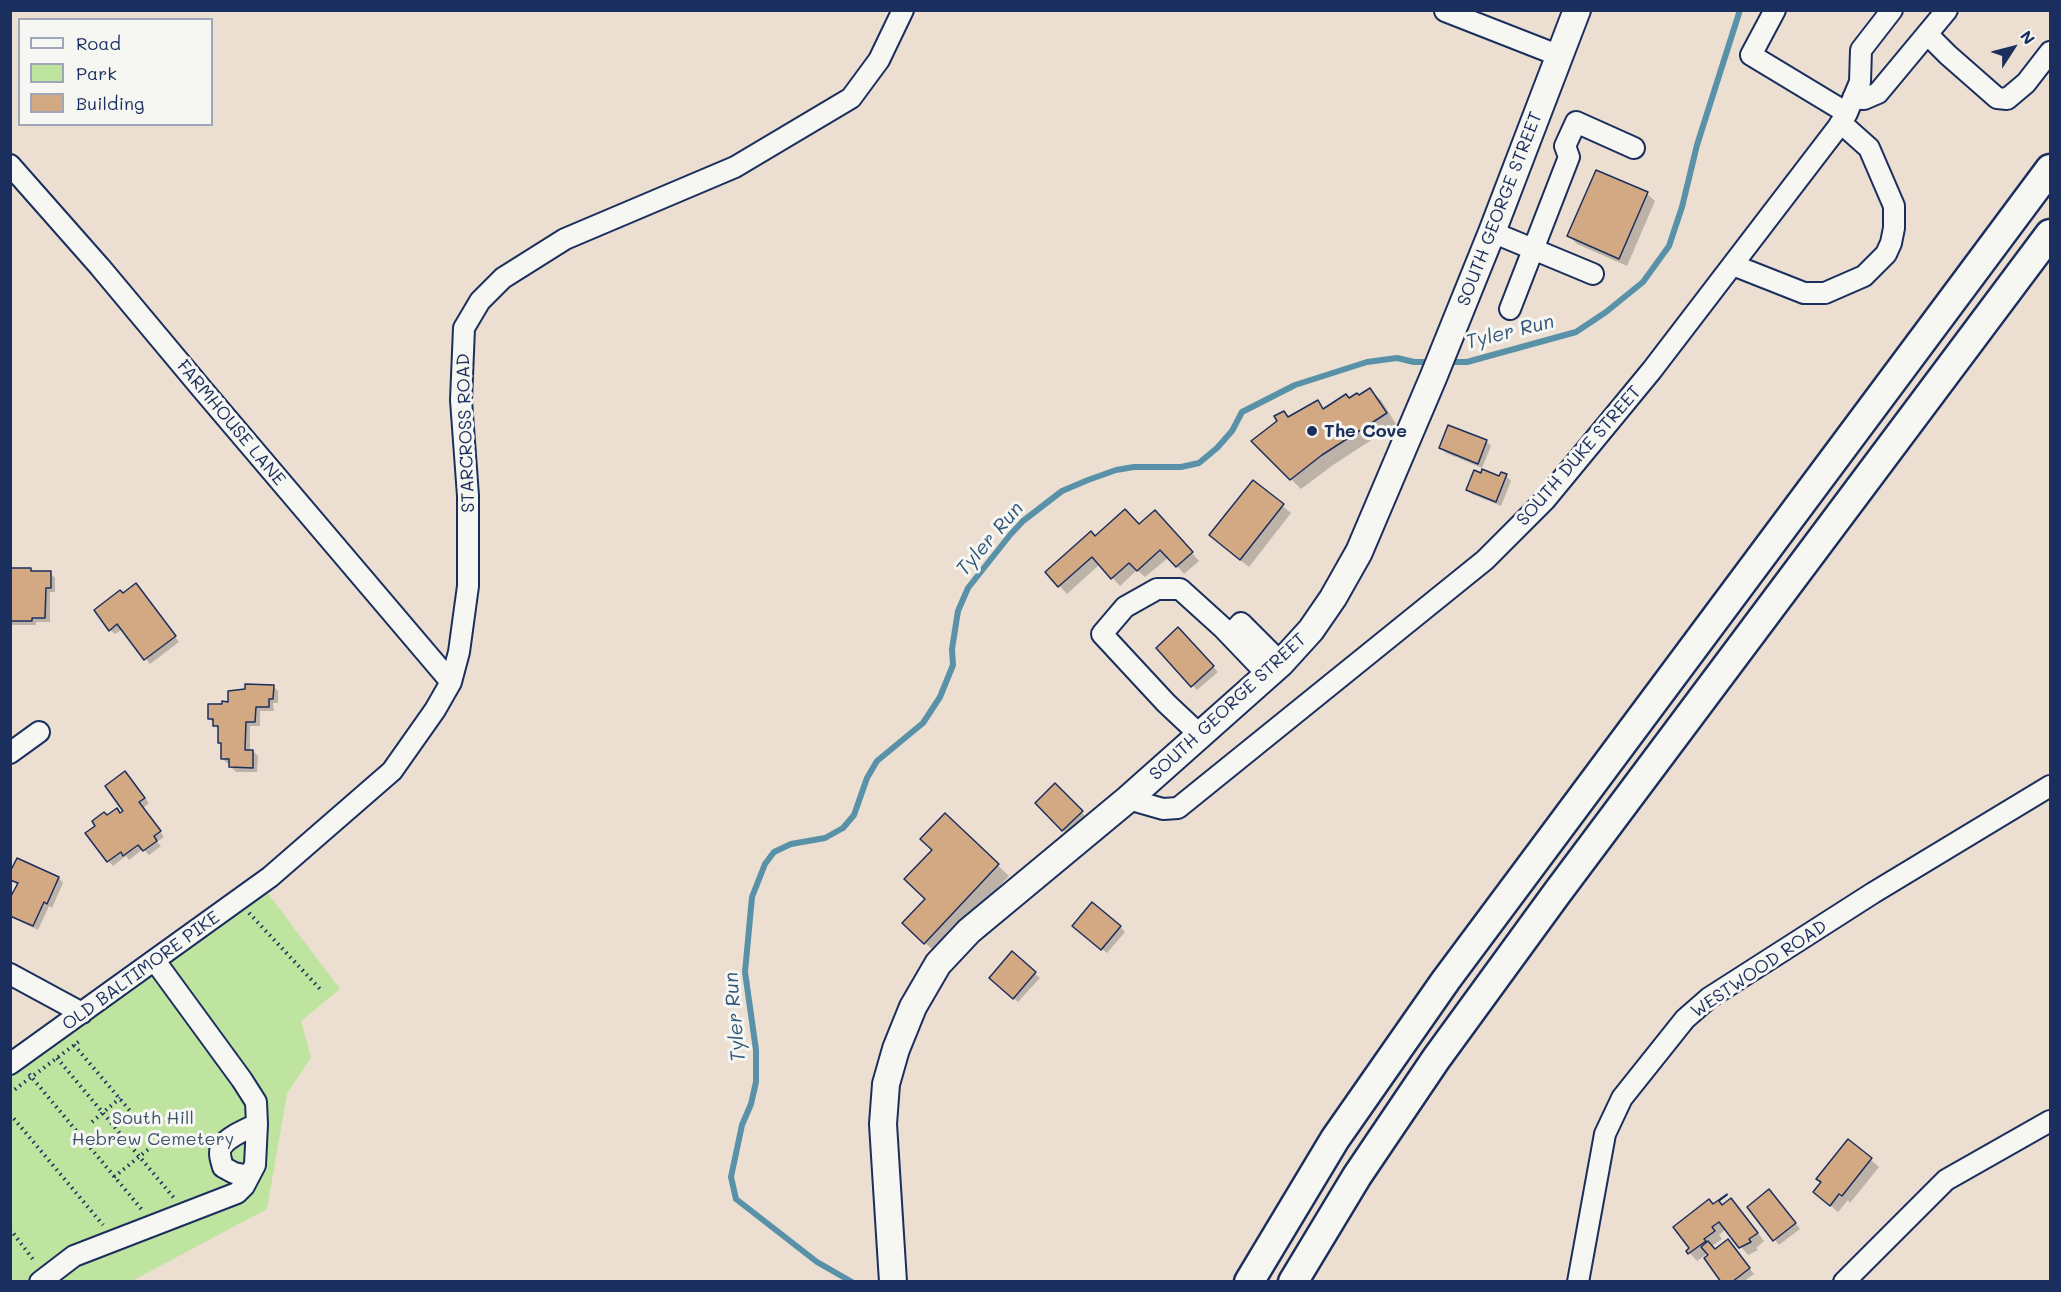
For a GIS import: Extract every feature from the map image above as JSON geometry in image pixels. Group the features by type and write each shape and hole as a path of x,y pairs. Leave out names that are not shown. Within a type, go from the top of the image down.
{"highway":[{"path":"1249,1281 1335,1139 1446,980 2050,169"},
{"path":"1293,1281 1357,1176 1436,1059 1557,893 2050,234"}],"main road":[{"name":"SOUTH GEORGE STREET","path":"893,1280 883,1124 886,1084 896,1049 913,1007 938,964 969,931 1128,799 1274,669 1311,630 1333,598 1359,552 1448,342 1577,10"}],"street":[{"name":"STARCROSS ROAD","path":"270,878 392,771 435,710 451,682 459,652 468,586 468,496 461,400 464,328 480,301 503,279 565,239 735,167 851,98 879,60 903,10"},
{"path":"1732,265 1804,294 1825,293 1864,276 1886,254 1892,243 1894,206 1869,148 1847,111 1751,55 1774,10"},
{"name":"SOUTH DUKE STREET","path":"1128,799 1163,809 1178,808 1485,560 1545,500 1652,370 1847,111 1860,82 1861,50 1893,10"},
{"path":"1847,111 1864,99 1878,93 1947,10"},
{"path":"1445,11 1560,56"},
{"path":"1928,34 1997,98 2007,99 2026,83 2050,52"},
{"path":"1509,309 1569,157 1564,146 1576,122 1634,148"},
{"name":"FARMHOUSE LANE","path":"10,165 100,267 451,682"},
{"path":"1492,232 1593,274"},
{"path":"1200,735 1166,703 1101,634 1125,607 1157,589 1180,589 1236,629 1274,669"},
{"path":"10,753 39,732"},
{"name":"WESTWOOD ROAD","path":"1578,1281 1605,1134 1622,1098 1685,1020 1709,998 1873,893 2050,786"},
{"name":"OLD BALTIMORE PIKE","path":"14,1062 270,878"},
{"path":"40,1275 74,1256 237,1193 244,1186 255,1165 256,1102 155,961"},
{"path":"10,974 81,1013"},
{"path":"1844,1281 1946,1180 2050,1121"},
{"path":"249,1176 234,1173 223,1167 220,1154 222,1146 257,1124"}],"path":[{"path":"238,901 321,990"},
{"path":"10,1093 81,1040"},
{"path":"74,1045 143,1126"},
{"path":"57,1058 176,1201"},
{"path":"14,1062 31,1077 153,1224"},
{"path":"92,1122 120,1098"},
{"path":"10,1114 103,1225"},
{"path":"114,1177 150,1148"},
{"path":"10,1229 40,1275"}],"green space":[{"name":"South Hill Hebrew Cemetery","path":"264,888 340,989 301,1021 311,1057 287,1094 267,1209 132,1281 11,1281 10,1077"}],"building":[{"path":"1596,170 1648,192 1619,259 1567,236"},
{"name":"The Cove","path":"1370,388 1387,413 1322,455 1290,480 1251,441 1277,421 1274,416 1284,411 1288,417 1318,400 1323,409 1346,394 1349,398"},
{"path":"1448,425 1487,440 1478,464 1439,448"},
{"path":"1482,469 1499,476 1501,472 1507,474 1496,502 1466,490 1474,470 1481,473"},
{"path":"1253,480 1284,504 1240,560 1209,535"},
{"path":"1125,509 1139,524 1155,510 1193,552 1176,567 1160,550 1137,571 1129,563 1111,579 1092,557 1058,587 1045,572 1091,531 1095,536"},
{"path":"10,568 51,571 51,588 46,588 45,618 32,618 32,621 10,621"},
{"path":"136,583 176,636 144,660 117,624 109,631 94,610 120,590 123,593"},
{"path":"1178,627 1214,666 1191,687 1156,648"},
{"path":"245,684 274,685 273,699 269,699 269,707 256,707 255,722 246,722 245,750 253,750 253,768 229,767 229,759 221,759 218,726 213,726 213,719 208,719 208,704 228,702 228,691 245,689"},
{"path":"125,771 145,798 139,802 161,831 154,836 157,841 143,851 138,845 123,856 121,852 107,862 85,833 95,826 92,821 104,812 107,815 117,808 120,813 123,811 105,786"},
{"path":"1055,783 1083,811 1062,831 1035,803"},
{"path":"945,813 999,864 924,944 902,923 925,899 904,879 932,850 920,839"},
{"path":"17,858 59,877 47,904 44,902 33,926 10,916 10,898 18,883 10,880 10,872"},
{"path":"1092,902 1121,926 1101,950 1072,926"},
{"path":"1012,951 1036,972 1013,999 989,978"},
{"path":"1848,1139 1872,1158 1842,1196 1839,1194 1830,1206 1813,1192 1821,1182 1816,1179"},
{"path":"1769,1189 1796,1223 1773,1241 1747,1207"},
{"path":"1727,1194 1719,1201 1722,1205 1731,1198 1758,1233 1749,1239 1751,1242 1739,1248 1719,1222 1712,1227 1715,1231 1704,1239 1706,1241 1688,1254 1686,1251 1689,1248 1673,1227 1709,1199 1713,1204"},
{"path":"1728,1239 1750,1268 1732,1282 1721,1282 1704,1258 1708,1255 1701,1247 1708,1241 1715,1249"}],"waterway":[{"name":"Tyler Run","path":"1447,362 1467,362 1576,332 1606,312 1643,282 1669,246 1682,207 1697,145 1740,10"},
{"name":"Tyler Run","path":"852,1282 817,1262 736,1199 731,1177 742,1125 751,1104 756,1082 756,1050 745,972 752,897 765,864 774,852 791,844 825,838 843,828 854,815 867,778 877,761 923,723 940,697 953,665 952,649 958,611 968,588 1023,521 1062,491 1116,470 1134,467 1181,467 1199,463 1232,431 1242,412 1295,385 1367,362 1397,358 1414,362 1431,362"}],"place":[{"name":"The Cove","path":"1312,431"}]}
